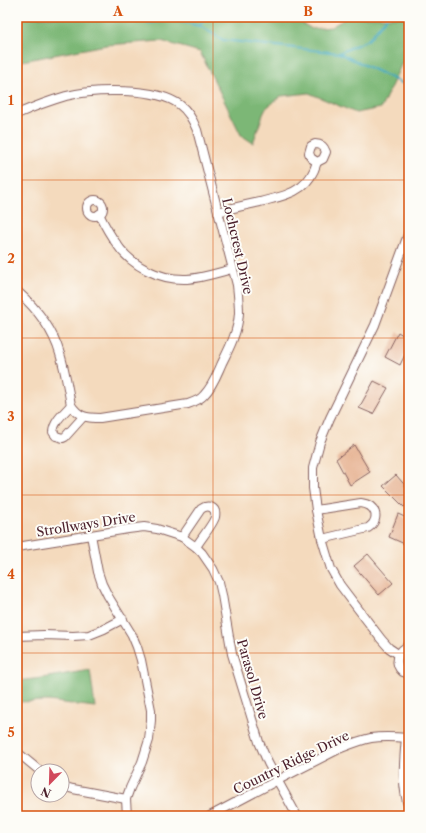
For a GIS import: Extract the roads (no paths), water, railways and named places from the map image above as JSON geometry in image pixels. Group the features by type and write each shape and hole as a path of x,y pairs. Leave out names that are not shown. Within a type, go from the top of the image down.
{"street":[{"name":"Lochcrest Drive","path":"17,114 52,100 96,91 127,91 159,96 180,105 188,113 197,130 236,285 239,301 239,313 234,336 214,382 203,397 188,404 100,418 83,417"},
{"path":"218,212 293,192 302,187 308,181 317,162"},
{"path":"99,214 116,244 126,256 147,271 173,278 187,279 232,269"},
{"path":"398,654 389,648 381,639 340,585 331,569 322,539 316,510 313,468 320,442 330,418 375,325 409,232"},
{"path":"17,291 39,314 51,333 60,353 71,405 83,417 65,437 63,438 56,436 53,432 53,427 71,405"},
{"path":"316,510 361,503 371,506 375,514 374,522 372,526 368,528 322,539"},
{"path":"182,537 201,509 205,506 212,508 216,513 215,519 196,547"},
{"name":"Strollways Drive","path":"17,548 128,528 144,527 157,529 182,537"},
{"path":"91,535 98,572 102,584 132,634 141,660 150,710 151,720 149,740 142,762 126,799 127,816"},
{"name":"Parasol Drive","path":"182,537 196,547 208,560 219,582 232,654 259,742 268,763 297,816"},
{"path":"17,636 73,636 89,634 123,620"},
{"path":"409,646 401,650 398,654 400,668 403,672 409,675"},
{"name":"Country Ridge Drive","path":"210,816 341,748 370,738 408,738"},
{"path":"408,738 404,784 405,795 409,808"},
{"path":"17,752 30,763"},
{"path":"70,789 126,799"}],"waterway":[{"path":"141,17 148,23 172,20 200,26 223,40 339,53 368,40 387,17"},
{"path":"200,26 205,17"},
{"path":"339,53 406,85"}]}
